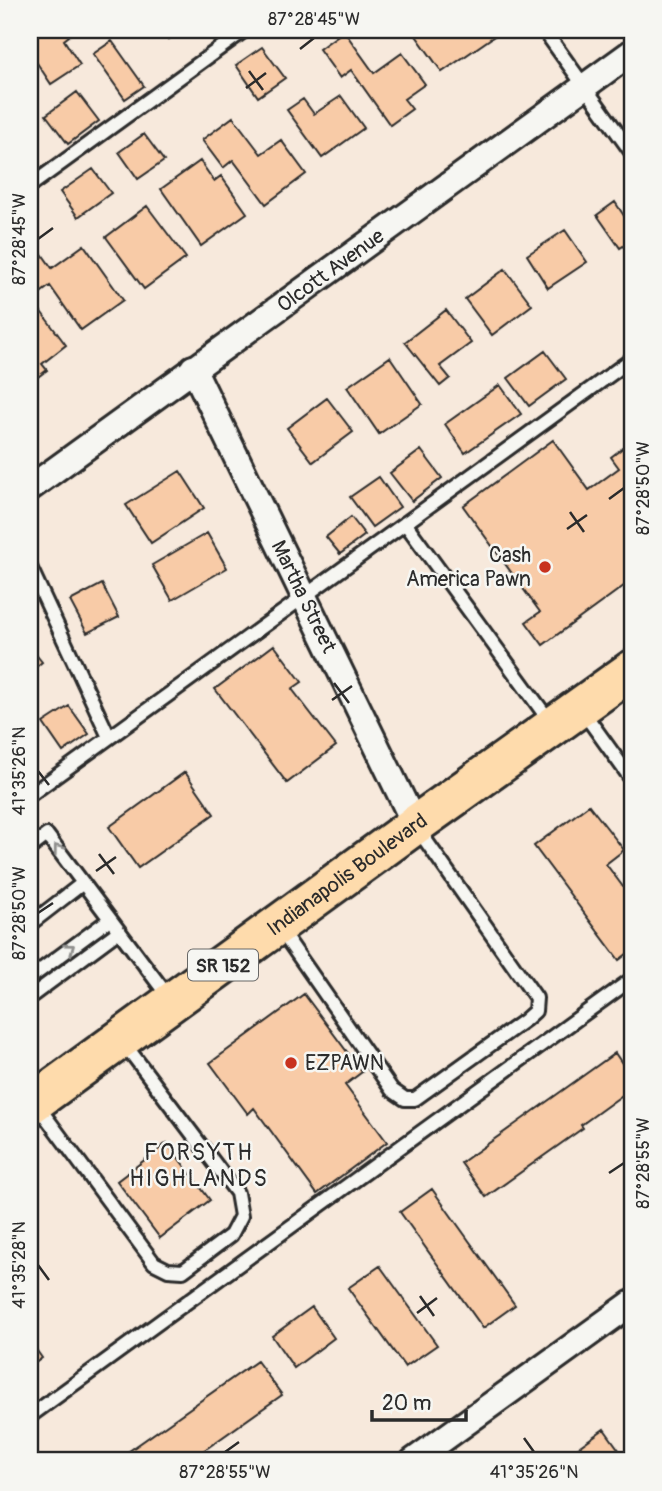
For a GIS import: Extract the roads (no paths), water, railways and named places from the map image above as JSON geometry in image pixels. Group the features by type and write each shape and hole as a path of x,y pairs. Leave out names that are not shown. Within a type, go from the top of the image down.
{"main road":[{"name":"Indianapolis Boulevard","path":"32,1104 632,670"}],"street":[{"name":"Olcott Avenue","path":"30,488 632,52"},
{"name":"Martha Street","path":"193,368 415,825"},
{"path":"413,1461 632,1303"}],"lane":[{"path":"30,186 245,30"},
{"path":"544,30 632,153"},
{"path":"30,795 632,359"},
{"path":"405,523 566,717 632,779"},
{"path":"30,567 108,737"},
{"path":"277,925 392,1090 405,1099 415,1099 535,1011 536,998 415,825"},
{"path":"30,848 47,835 173,1002"},
{"path":"30,924 83,883"},
{"path":"30,978 110,919"},
{"path":"30,997 120,932"},
{"path":"30,1416 632,979"},
{"path":"32,1104 154,1263 167,1270 183,1271 231,1235 241,1216 237,1193 121,1039"}],"place":[{"name":"Cash America Pawn","path":"545,567"},
{"name":"EZPAWN","path":"291,1063"}],"district":[{"name":"FORSYTH HIGHLANDS","path":"199,1165"}]}
